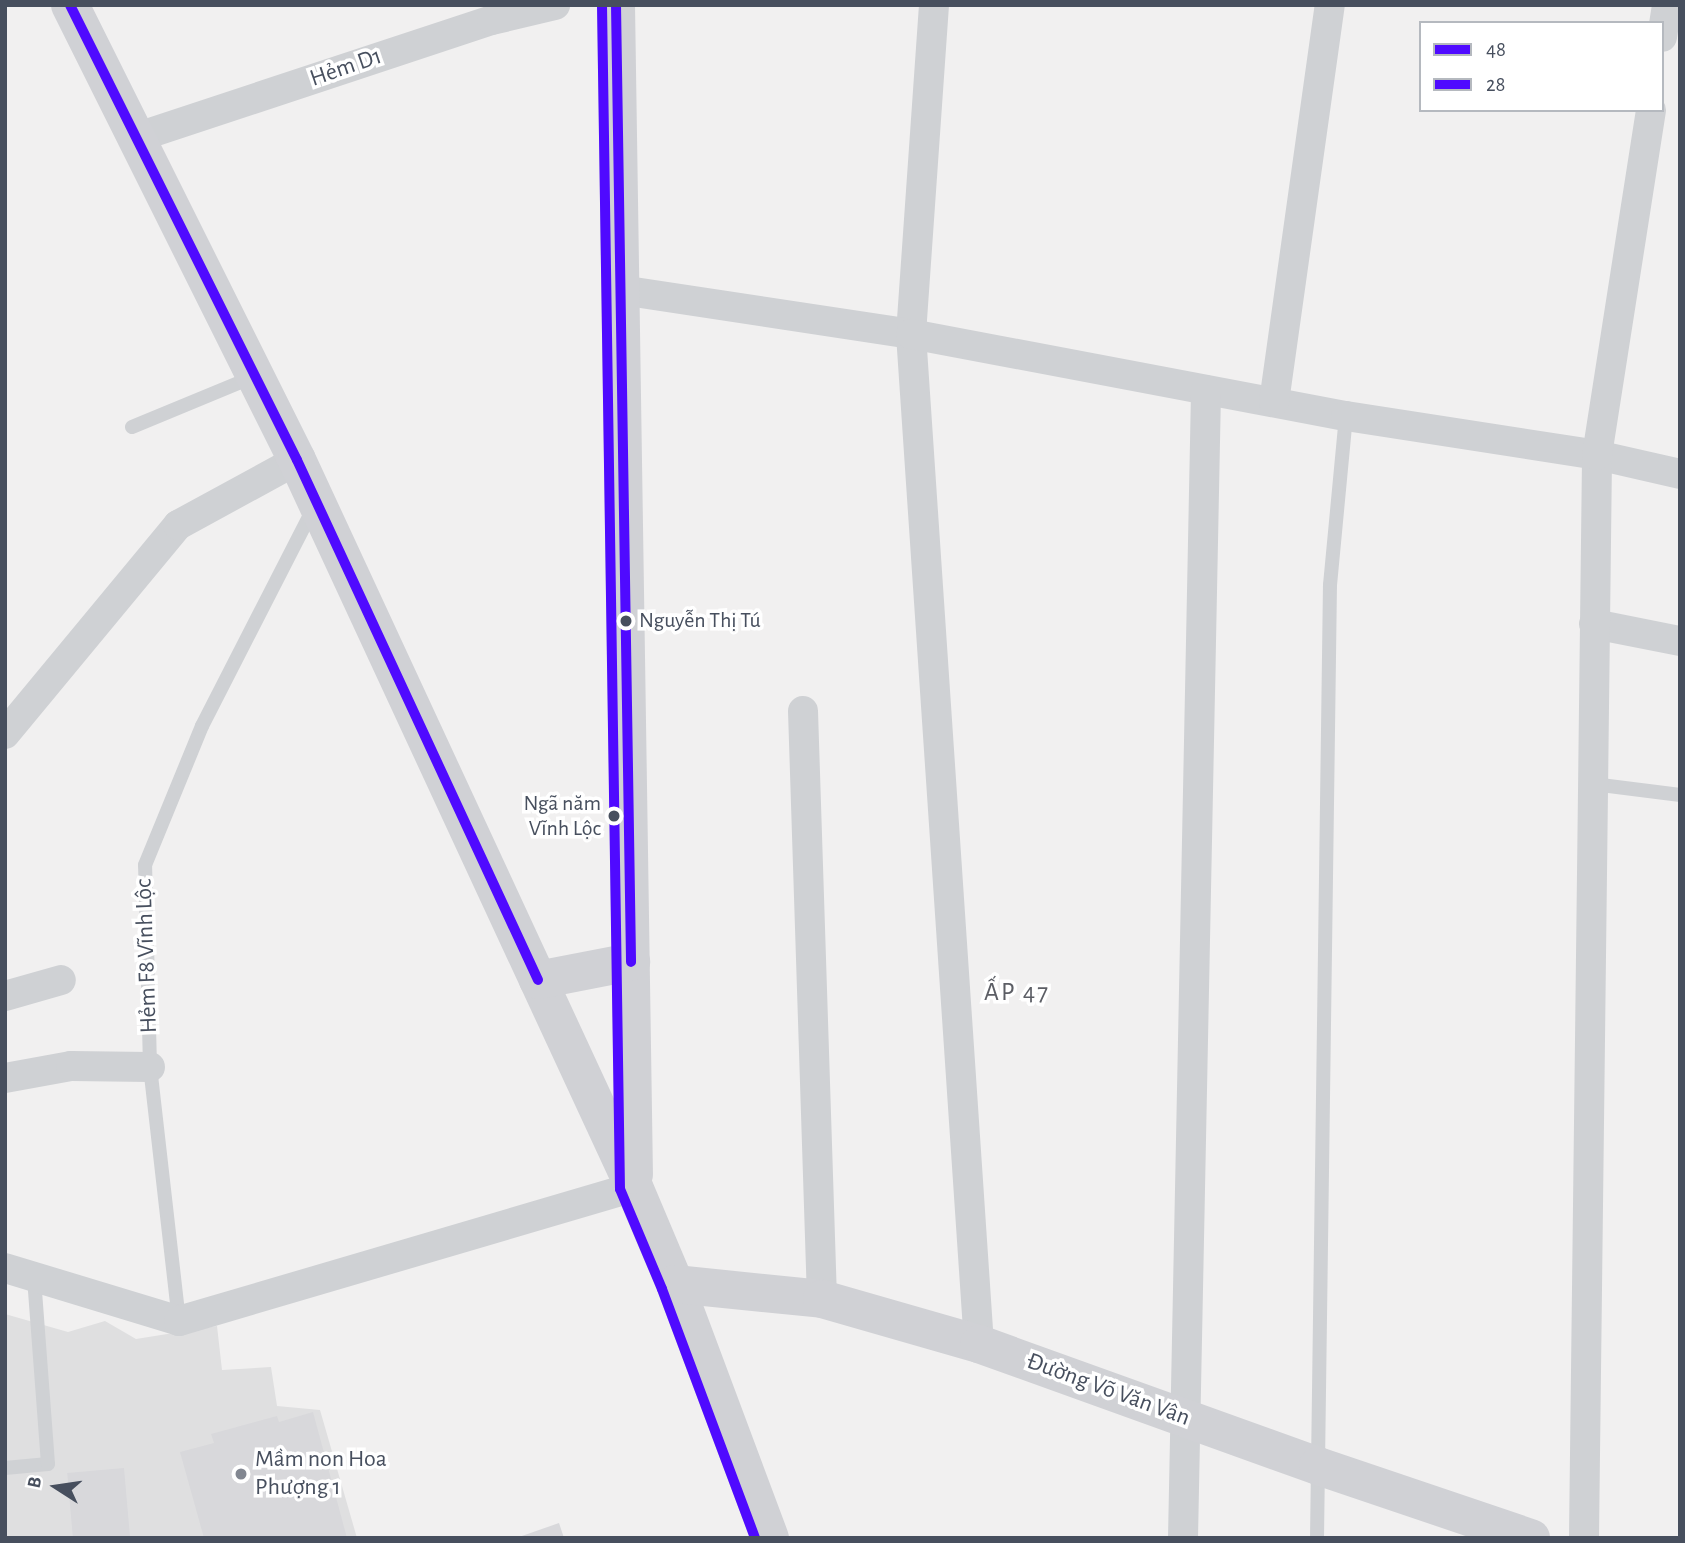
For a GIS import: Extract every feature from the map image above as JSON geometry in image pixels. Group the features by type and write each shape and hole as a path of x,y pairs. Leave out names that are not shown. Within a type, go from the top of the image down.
{"main road":[{"path":"70,5 317,501 634,1187 675,1284 770,1538"},
{"path":"616,5 634,1187"},
{"path":"538,979 631,962"},
{"name":"Đường Võ Văn Vân","path":"675,1284 822,1299 979,1344 1318,1466 1531,1538"}],"street":[{"name":"Hẻm D1","path":"138,137 479,24 555,5"},
{"path":"934,5 911,334 979,1344"},
{"path":"1274,402 1330,5"},
{"path":"1664,24 1667,5"},
{"path":"1584,1538 1597,455 1651,112"},
{"path":"621,290 911,334 1346,416 1597,455 1680,474"},
{"path":"1184,1538 1206,390"},
{"path":"5,734 178,525 297,460"},
{"path":"1594,624 1680,641"},
{"path":"803,711 822,1299"},
{"path":"5,996 61,980"},
{"path":"5,1078 71,1066 150,1067"},
{"path":"5,1268 179,1321 634,1187"}],"lane":[{"path":"132,427 256,375"},
{"path":"1317,1538 1330,585 1346,416"},
{"name":"Hẻm F8 Vĩnh Lộc","path":"179,1321 150,1067 145,864 202,726 317,501"},
{"path":"1593,784 1680,795"},
{"path":"5,1468 48,1464 34,1278"}],"shaded area":[{"path":"5,1314 68,1332 105,1321 136,1339 217,1326 222,1370 271,1367 277,1406 320,1410 357,1538 5,1538"}],"building":[{"path":"313,1412 347,1538 204,1538 180,1452 214,1443 211,1434 277,1416 279,1422"},
{"path":"124,1468 130,1538 73,1538 67,1473"},
{"path":"559,1523 564,1538 519,1538 519,1537"}],"transit line":[{"name":"48","path":"70,5 297,460 538,980"},
{"name":"28","path":"602,5 620,1189 662,1289 755,1538"},
{"name":"48","path":"616,5 631,962"}],"place":[{"name":"Nguyễn Thị Tú","path":"626,621"},
{"name":"Ngã năm Vĩnh Lộc","path":"614,816"},
{"name":"Mầm non Hoa Phượng 1","path":"241,1474"}],"district":[{"name":"ẤP 47","path":"1017,993"}]}
